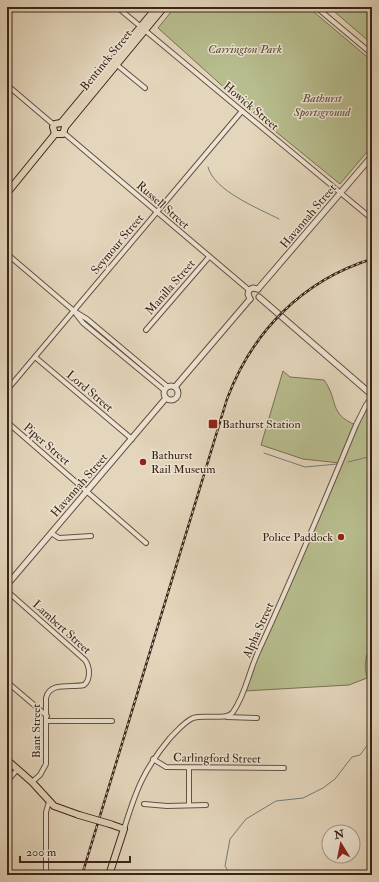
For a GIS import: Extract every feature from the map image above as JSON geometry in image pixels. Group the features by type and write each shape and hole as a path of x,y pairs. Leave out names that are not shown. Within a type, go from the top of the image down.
{"main road":[{"name":"Bentinck Street","path":"63,128 117,64 157,7"},
{"name":"Bentinck Street","path":"63,128 142,28 164,7"},
{"path":"54,125 63,128 59,136 55,134 53,129 54,125"},
{"path":"7,193 55,134"},
{"path":"7,760 32,782 49,802 61,809 124,829 108,875"}],"street":[{"name":"Howick Street","path":"117,7 372,220"},
{"path":"316,7 372,54"},
{"path":"117,64 145,88"},
{"path":"7,85 54,125"},
{"name":"Seymour Street","path":"7,390 242,111"},
{"name":"Russell Street","path":"63,128 156,212 249,290"},
{"name":"Havannah Street","path":"258,289 372,156"},
{"path":"7,254 74,311 87,319 142,365 166,388 166,398 171,400 176,397 178,393 175,387"},
{"name":"Manilla Street","path":"146,330 209,257"},
{"path":"250,299 248,294 249,290 254,288 258,289 260,294 258,297"},
{"path":"74,311 83,323 138,370 166,388 175,387 250,299 256,299 258,297"},
{"path":"258,297 372,396"},
{"path":"101,338 104,334"},
{"name":"Lord Street","path":"34,357 132,439"},
{"path":"138,370 142,365"},
{"name":"Alpha Street","path":"226,717 232,714 244,691 256,656 302,557 358,421 372,396"},
{"name":"Havannah Street","path":"7,585 166,398"},
{"name":"Piper Street","path":"7,422 146,543"},
{"path":"52,533 59,538 91,536"},
{"name":"Lambert Street","path":"7,591 85,660 89,674 86,684"},
{"path":"7,682 47,716"},
{"name":"Bant Street","path":"32,782 46,766 46,698 50,690 56,687 79,686 86,684"},
{"path":"124,829 132,801 152,759 175,733 192,718 204,716 257,718"},
{"path":"47,721 112,721"},
{"name":"Carlingford Street","path":"152,759 166,767 284,768"},
{"path":"189,768 190,804"},
{"path":"7,781 18,769"},
{"path":"46,875 46,812 49,802"},
{"path":"144,804 167,806 190,804 206,805"}],"green space":[{"path":"175,7 308,7 372,61 372,146 340,184 248,109 158,28"},
{"path":"329,7 372,7 372,44"},
{"name":"Police Paddock","path":"283,371 290,377 324,380 329,387 335,406 341,416 347,421 356,425 372,397 372,688 367,678 349,685 244,691 256,656 340,463 303,459 261,445"}],"waterway":[{"path":"208,167 212,176 228,191 238,198 279,219"},
{"path":"264,453 305,467 337,464"},
{"path":"348,462 372,456"},
{"path":"372,644 367,654 365,666 367,677 372,688"},
{"path":"231,875 225,866 230,839 246,819 276,801 303,798 323,788 335,779 352,757 360,755 372,739"}],"railway":[{"path":"82,875 227,399 238,375 250,352 266,331 283,312 302,295 324,280 347,268 372,259"}],"place":[{"name":"Bathurst Station","path":"213,424"},
{"name":"Bathurst Rail Museum","path":"143,462"},
{"name":"Police Paddock","path":"341,537"}],"park label":[{"name":"Carrington Park","path":"245,49"},
{"name":"Bathurst Sportsground","path":"322,105"}]}
